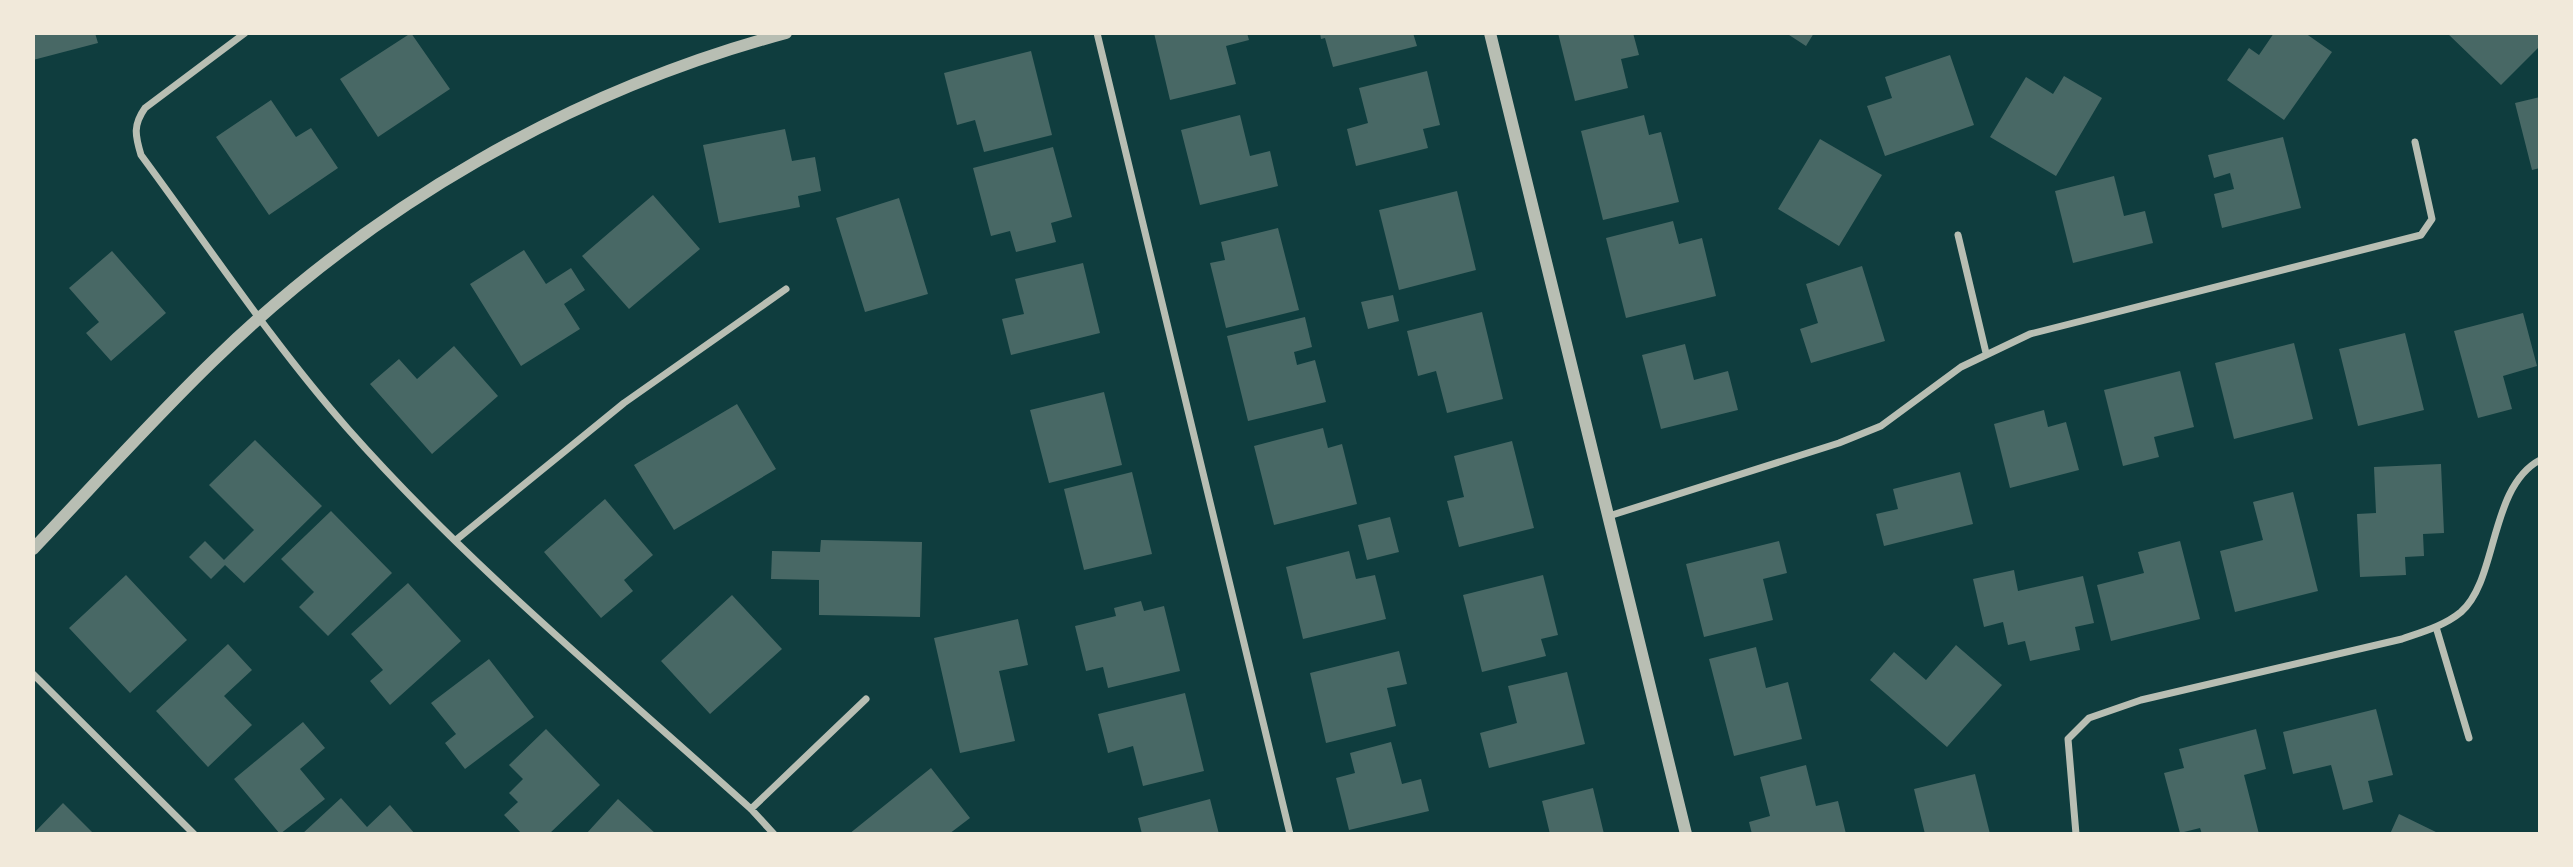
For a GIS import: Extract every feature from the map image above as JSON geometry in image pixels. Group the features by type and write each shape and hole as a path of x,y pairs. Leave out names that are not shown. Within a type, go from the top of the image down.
{"street":[{"path":"245,33 145,108 136,121 135,136 141,155 261,318 348,429 456,540 751,809 774,834"},
{"path":"33,549 212,361 328,261 444,179 513,139 666,71 786,33"},
{"path":"1097,33 1290,834"},
{"path":"1490,33 1686,834"},
{"path":"1609,516 1839,443 1881,426 1962,367 1986,353 2030,334 2421,235 2432,219 2415,142"},
{"path":"1958,235 1986,353"},
{"path":"456,540 624,403 786,289"},
{"path":"2076,834 2068,739 2089,718 2141,700 2402,639 2437,627 2462,611 2474,594 2505,503 2524,470 2540,460"},
{"path":"2437,627 2469,738"},
{"path":"33,674 194,834"},
{"path":"751,809 866,699"}],"building":[{"path":"33,33 95,33 98,43 33,60"},
{"path":"411,33 450,89 378,137 340,79"},
{"path":"1154,33 1247,33 1249,40 1226,46 1236,84 1170,100"},
{"path":"1320,33 1413,33 1417,46 1333,67 1325,38 1321,39"},
{"path":"1558,33 1633,33 1639,55 1621,59 1628,88 1575,101"},
{"path":"1786,33 1814,33 1806,46"},
{"path":"2274,33 2305,33 2332,52 2284,120 2227,80 2249,48 2259,55"},
{"path":"2447,33 2540,33 2540,46 2501,85"},
{"path":"1031,51 1052,135 984,152 975,120 957,125 944,73"},
{"path":"1950,55 1974,125 1885,156 1867,106 1892,98 1885,77"},
{"path":"1427,71 1440,125 1423,129 1428,148 1356,166 1347,129 1368,123 1359,88"},
{"path":"2064,76 2102,98 2056,176 1990,137 2026,77 2053,94"},
{"path":"2540,97 2540,168 2532,170 2515,103"},
{"path":"271,100 296,137 311,128 338,168 269,215 216,137"},
{"path":"1240,115 1250,156 1270,151 1278,186 1200,205 1181,130"},
{"path":"1644,115 1649,135 1661,132 1679,202 1603,220 1581,131"},
{"path":"785,129 792,161 815,157 821,191 798,196 800,207 719,223 703,145"},
{"path":"2283,137 2301,208 2222,228 2214,194 2234,189 2230,173 2214,178 2208,155"},
{"path":"1820,139 1882,175 1839,246 1778,209"},
{"path":"1053,147 1072,217 1051,223 1056,242 1016,252 1010,231 991,236 973,168"},
{"path":"2114,176 2124,216 2145,211 2153,243 2073,263 2055,191"},
{"path":"1457,191 1476,270 1399,290 1379,210"},
{"path":"653,195 700,249 629,309 582,256"},
{"path":"899,198 928,294 865,312 836,218"},
{"path":"1673,221 1679,244 1702,238 1716,296 1626,318 1606,238"},
{"path":"1278,228 1299,310 1226,328 1210,263 1225,260 1221,242"},
{"path":"524,250 546,284 571,268 585,290 564,304 580,329 521,366 470,284"},
{"path":"112,251 166,313 111,361 86,333 99,322 69,288"},
{"path":"1083,263 1100,333 1011,355 1002,319 1024,314 1015,279"},
{"path":"1862,266 1885,341 1811,363 1800,329 1818,323 1806,284"},
{"path":"1393,295 1399,321 1368,329 1361,302"},
{"path":"1482,312 1503,399 1447,413 1436,371 1418,376 1407,331"},
{"path":"2523,313 2537,366 2503,376 2512,409 2478,418 2454,331"},
{"path":"1305,317 1312,347 1294,352 1297,365 1315,360 1326,402 1248,421 1227,336"},
{"path":"2405,333 2424,410 2358,426 2339,349"},
{"path":"2294,343 2313,419 2234,439 2215,363"},
{"path":"1685,344 1694,380 1728,371 1738,410 1661,429 1642,355"},
{"path":"454,346 498,396 432,454 370,384 399,359 417,379"},
{"path":"2180,371 2194,427 2154,437 2159,457 2123,466 2104,390"},
{"path":"1104,392 1122,465 1049,483 1030,410"},
{"path":"737,404 776,469 674,530 634,465"},
{"path":"2044,410 2048,427 2066,422 2079,470 2010,488 1994,424"},
{"path":"1323,428 1328,448 1342,444 1357,504 1274,525 1254,446"},
{"path":"255,440 322,506 244,583 225,565 211,579 189,557 205,541 224,560 254,530 209,485"},
{"path":"1512,441 1534,528 1459,547 1447,501 1464,497 1454,456"},
{"path":"2441,464 2444,533 2423,534 2424,556 2405,557 2406,575 2360,577 2357,514 2376,513 2374,467"},
{"path":"1132,472 1152,554 1084,570 1064,489"},
{"path":"1960,472 1973,524 1884,546 1876,514 1898,509 1893,489"},
{"path":"2293,492 2318,591 2235,612 2220,551 2263,540 2253,502"},
{"path":"605,499 653,555 624,580 633,591 601,618 544,552"},
{"path":"331,511 392,573 328,636 299,607 314,592 281,559"},
{"path":"1390,517 1399,552 1367,560 1358,525"},
{"path":"821,540 922,542 920,617 819,615 819,580 771,579 772,551 820,552"},
{"path":"1779,541 1787,573 1763,579 1773,620 1704,637 1686,564"},
{"path":"2180,541 2200,619 2111,641 2097,585 2144,573 2138,552"},
{"path":"1349,551 1356,579 1375,575 1386,619 1303,639 1286,567"},
{"path":"2014,570 2018,591 2083,576 2094,623 2075,627 2080,650 2030,661 2025,641 2008,645 2003,622 1984,627 1973,579"},
{"path":"126,575 187,640 130,693 69,628"},
{"path":"1543,575 1558,635 1541,639 1546,656 1482,672 1463,595"},
{"path":"408,583 461,641 390,705 370,681 383,670 351,634"},
{"path":"732,595 782,649 710,714 661,661"},
{"path":"1141,601 1144,611 1164,606 1180,671 1108,688 1103,667 1086,671 1075,626 1116,616 1114,608"},
{"path":"1018,619 1028,665 999,671 1015,741 960,753 934,638"},
{"path":"228,644 252,670 224,696 252,725 208,767 156,711"},
{"path":"1956,645 2002,685 1947,747 1870,680 1894,652 1926,680"},
{"path":"1756,647 1766,688 1788,682 1802,739 1734,756 1709,659"},
{"path":"1399,651 1407,684 1387,688 1396,726 1326,743 1310,673"},
{"path":"489,659 534,717 465,769 445,743 456,734 431,703"},
{"path":"1567,672 1585,744 1489,768 1480,733 1517,723 1508,686"},
{"path":"1185,693 1204,771 1143,786 1133,746 1108,753 1098,714"},
{"path":"2376,709 2393,775 2368,781 2373,802 2343,810 2331,765 2293,774 2283,732"},
{"path":"303,722 325,748 300,769 325,799 280,834 234,779"},
{"path":"546,729 600,785 549,834 522,834 504,815 518,802 509,793 523,779 509,765"},
{"path":"2256,729 2266,769 2244,775 2259,834 2202,834 2200,828 2180,833 2164,773 2184,768 2179,749"},
{"path":"1391,742 1402,784 1421,779 1429,811 1349,830 1336,778 1355,773 1350,753"},
{"path":"1806,765 1816,806 1838,801 1846,834 1752,834 1749,822 1770,816 1760,777"},
{"path":"931,768 970,818 949,834 849,834"},
{"path":"1975,774 1990,834 1925,834 1914,789"},
{"path":"1593,788 1604,834 1550,834 1542,801"},
{"path":"341,798 367,827 390,805 415,834 302,834"},
{"path":"618,799 656,834 586,834"},
{"path":"1210,799 1219,834 1142,834 1138,818"},
{"path":"63,803 94,834 33,834"},
{"path":"2399,814 2440,834 2390,834"}]}
